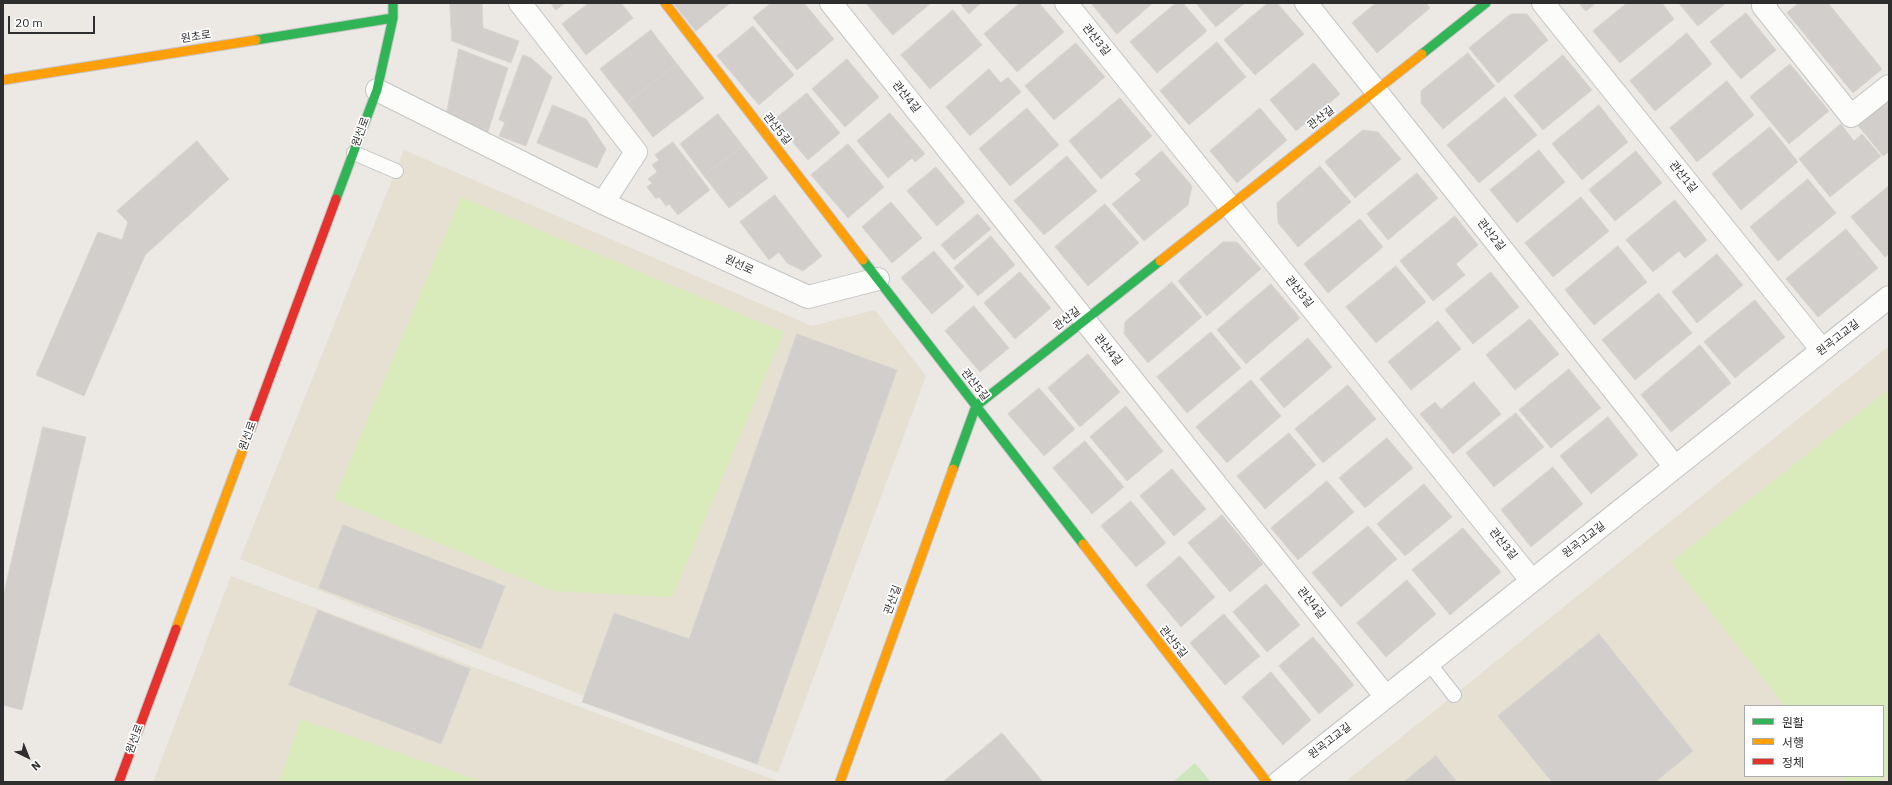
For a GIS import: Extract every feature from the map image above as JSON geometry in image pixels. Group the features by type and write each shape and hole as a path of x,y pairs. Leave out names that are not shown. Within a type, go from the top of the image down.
{"street":[{"name":"원선로","path":"119,782 377,90 392,18 393,3"},
{"path":"520,3 636,152 603,203"},
{"name":"관산5길","path":"665,3 1267,782"},
{"name":"관산4길","path":"831,3 1386,697"},
{"name":"관산3길","path":"1066,3 1532,581"},
{"name":"관산2길","path":"1306,3 1675,467"},
{"name":"관산길","path":"840,782 976,406 1486,3"},
{"name":"관산1길","path":"1543,3 1822,350"},
{"path":"1766,3 1763,6 1851,116 1889,86"},
{"name":"원초로","path":"3,80 392,18"},
{"name":"원선로","path":"377,90 603,203 808,297 878,279"},
{"name":"원곡고교길","path":"1279,782 1889,297"}],"lane":[{"path":"354,152 396,171"},
{"path":"1429,663 1454,694"}],"shaded area":[{"path":"404,150 812,326 875,310 926,376 778,773 240,559"},
{"path":"1889,346 1889,782 1345,782"},
{"path":"231,576 780,782 153,782"}],"green space":[{"path":"461,197 784,332 672,597 552,591 334,499"},
{"path":"1889,389 1889,774 1878,782 1845,782 1841,777 1884,777 1884,705 1784,705 1671,562"},
{"path":"301,719 484,782 279,782"},
{"path":"1195,763 1211,782 1173,782"}],"building":[{"path":"450,3 482,3 483,28 519,41 511,63 452,41"},
{"path":"551,3 565,3 556,10"},
{"path":"589,3 621,3 633,18 586,55 562,24"},
{"path":"673,3 730,3 696,31"},
{"path":"771,3 804,3 834,39 797,70 753,18"},
{"path":"866,3 931,3 893,35"},
{"path":"960,3 981,3 969,14"},
{"path":"1020,3 1039,3 1064,32 1017,72 984,34"},
{"path":"1091,3 1153,3 1117,34"},
{"path":"1176,3 1183,3 1207,31 1157,73 1130,42"},
{"path":"1196,3 1245,3 1216,27"},
{"path":"1268,3 1277,3 1304,34 1255,75 1224,40"},
{"path":"1376,3 1426,3 1430,8 1377,53 1352,23"},
{"path":"1579,3 1596,3 1586,11"},
{"path":"1627,3 1662,3 1674,19 1620,63 1593,31"},
{"path":"1679,3 1726,3 1698,26"},
{"path":"1799,3 1828,3 1882,69 1853,93 1787,13"},
{"path":"953,10 982,45 930,89 901,55"},
{"path":"1746,13 1776,50 1741,79 1710,42"},
{"path":"1511,14 1527,14 1548,40 1498,83 1469,48"},
{"path":"753,26 794,75 759,105 717,56"},
{"path":"651,30 677,64 627,103 600,69"},
{"path":"1687,33 1712,64 1655,111 1630,81"},
{"path":"1217,42 1246,77 1189,125 1160,91"},
{"path":"1076,43 1105,77 1054,120 1025,86"},
{"path":"459,49 508,68 487,135 446,117"},
{"path":"1468,53 1495,86 1443,129 1421,103 1421,91"},
{"path":"523,55 531,58 552,77 526,146 499,136 505,122 499,120"},
{"path":"1563,55 1592,90 1543,130 1514,96"},
{"path":"847,59 879,97 845,127 812,89"},
{"path":"1314,63 1340,94 1296,131 1270,100"},
{"path":"677,64 704,98 653,137 627,103"},
{"path":"1790,64 1829,111 1789,144 1750,97"},
{"path":"989,69 1001,83 1008,77 1021,92 970,136 946,107"},
{"path":"1727,81 1754,115 1697,162 1670,128"},
{"path":"807,93 840,133 808,160 774,120"},
{"path":"1889,95 1889,152 1883,156 1856,123"},
{"path":"1505,97 1537,135 1479,183 1447,145"},
{"path":"1120,98 1152,136 1101,179 1069,141"},
{"path":"553,105 586,119 606,149 597,168 537,143"},
{"path":"1599,105 1628,142 1582,180 1552,144"},
{"path":"1027,108 1059,145 1010,186 979,149"},
{"path":"1260,108 1287,140 1237,183 1210,151"},
{"path":"890,113 925,154 915,162 912,158 888,178 857,141"},
{"path":"718,114 743,146 704,176 680,144"},
{"path":"1841,124 1854,141 1862,134 1881,156 1830,197 1799,159"},
{"path":"1770,127 1798,162 1741,210 1712,174"},
{"path":"1363,130 1378,132 1401,159 1355,198 1325,162"},
{"path":"197,141 229,179 145,255 84,396 36,375 98,232 122,240 128,222 117,211"},
{"path":"673,142 710,190 678,215 669,204 666,206 659,197 656,199 647,187 652,183 648,179 657,172 652,165 659,160 655,155"},
{"path":"848,144 884,187 848,218 811,175"},
{"path":"743,146 768,178 729,208 704,176"},
{"path":"1539,150 1565,182 1517,223 1490,190"},
{"path":"1162,151 1192,186 1188,205 1144,241 1112,204 1141,180 1135,174"},
{"path":"1636,151 1662,183 1615,221 1589,190"},
{"path":"1067,156 1097,191 1044,235 1014,201"},
{"path":"1320,166 1351,202 1298,247 1278,223 1277,203"},
{"path":"936,167 965,202 937,226 907,191"},
{"path":"1417,173 1438,198 1388,240 1367,214"},
{"path":"1808,179 1836,213 1778,261 1750,227"},
{"path":"1889,186 1889,254 1885,257 1851,217"},
{"path":"775,195 822,256 803,271 787,263 779,252 769,260 740,222"},
{"path":"1581,197 1609,231 1553,277 1525,243"},
{"path":"1675,200 1707,240 1685,258 1679,251 1653,272 1626,240"},
{"path":"891,202 922,238 892,263 862,227"},
{"path":"1105,204 1139,243 1088,286 1055,247"},
{"path":"978,214 991,229 954,260 941,245"},
{"path":"1455,216 1478,245 1456,264 1465,275 1433,301 1400,261"},
{"path":"1360,219 1383,247 1328,293 1304,264"},
{"path":"1846,229 1878,268 1818,317 1786,279"},
{"path":"991,236 1015,265 978,296 954,268"},
{"path":"1223,242 1237,242 1261,269 1207,316 1178,281"},
{"path":"1618,246 1647,282 1594,325 1565,290"},
{"path":"934,251 964,287 932,314 901,278"},
{"path":"1717,254 1743,285 1697,323 1672,292"},
{"path":"1396,266 1426,302 1376,343 1346,307"},
{"path":"1020,272 1051,308 1015,339 984,303"},
{"path":"1491,272 1519,307 1473,344 1445,310"},
{"path":"1172,282 1202,317 1148,363 1124,334 1125,322"},
{"path":"1271,284 1300,318 1246,364 1217,330"},
{"path":"1659,293 1692,333 1635,380 1602,340"},
{"path":"1755,300 1785,337 1735,378 1704,342"},
{"path":"974,306 1009,348 980,372 945,331"},
{"path":"1530,319 1559,354 1515,390 1486,355"},
{"path":"1438,321 1461,349 1411,390 1388,362"},
{"path":"1211,332 1241,368 1187,413 1157,377"},
{"path":"797,334 897,370 757,764 582,702 614,613 689,639"},
{"path":"1308,338 1332,367 1284,408 1260,379"},
{"path":"1700,345 1731,383 1671,432 1641,395"},
{"path":"1088,354 1120,392 1080,427 1048,388"},
{"path":"1569,369 1601,408 1551,448 1519,410"},
{"path":"1251,380 1281,416 1227,463 1196,427"},
{"path":"1474,382 1501,414 1453,454 1420,414 1435,402 1441,409"},
{"path":"1348,385 1376,419 1323,463 1295,429"},
{"path":"1039,388 1075,429 1044,456 1008,414"},
{"path":"1126,406 1163,451 1127,481 1090,437"},
{"path":"1516,413 1544,447 1494,487 1466,453"},
{"path":"1608,417 1638,455 1591,494 1560,456"},
{"path":"43,427 86,437 22,710 3,705 3,597"},
{"path":"1289,433 1316,465 1265,509 1237,476"},
{"path":"1387,438 1413,468 1365,508 1339,478"},
{"path":"1085,441 1124,487 1092,514 1053,468"},
{"path":"1553,467 1583,504 1531,547 1501,510"},
{"path":"1172,469 1206,509 1174,536 1140,496"},
{"path":"1327,481 1354,512 1298,560 1271,528"},
{"path":"1424,484 1452,517 1405,556 1377,524"},
{"path":"1131,501 1166,543 1136,567 1101,526"},
{"path":"1222,515 1263,564 1230,592 1188,543"},
{"path":"343,525 505,586 481,649 319,588"},
{"path":"1368,526 1397,559 1341,607 1312,573"},
{"path":"1463,528 1501,572 1450,615 1412,570"},
{"path":"1180,556 1215,597 1181,627 1146,585"},
{"path":"1407,580 1436,614 1386,657 1357,623"},
{"path":"1266,584 1300,625 1267,652 1233,612"},
{"path":"318,610 470,669 441,744 289,685"},
{"path":"1224,614 1260,656 1225,685 1190,643"},
{"path":"1599,634 1693,751 1655,782 1552,782 1498,716"},
{"path":"1313,637 1354,685 1319,714 1279,666"},
{"path":"1271,672 1311,720 1283,745 1242,697"},
{"path":"1002,733 1043,782 943,782"},
{"path":"1436,756 1457,782 1404,782"}],"traffic: fast":[{"path":"336,199 377,90 393,18 393,3"},
{"path":"1422,54 1486,3"},
{"path":"256,40 393,18"},
{"path":"863,260 1083,544"},
{"path":"953,469 976,406 1160,261"}],"traffic: slow":[{"path":"665,3 863,260"},
{"path":"3,80 256,40"},
{"path":"1160,261 1422,54"},
{"path":"176,629 251,428"},
{"path":"840,782 953,469"},
{"path":"1083,544 1267,782"}],"traffic: jam":[{"path":"251,428 336,199"},
{"path":"119,782 176,629"}]}
